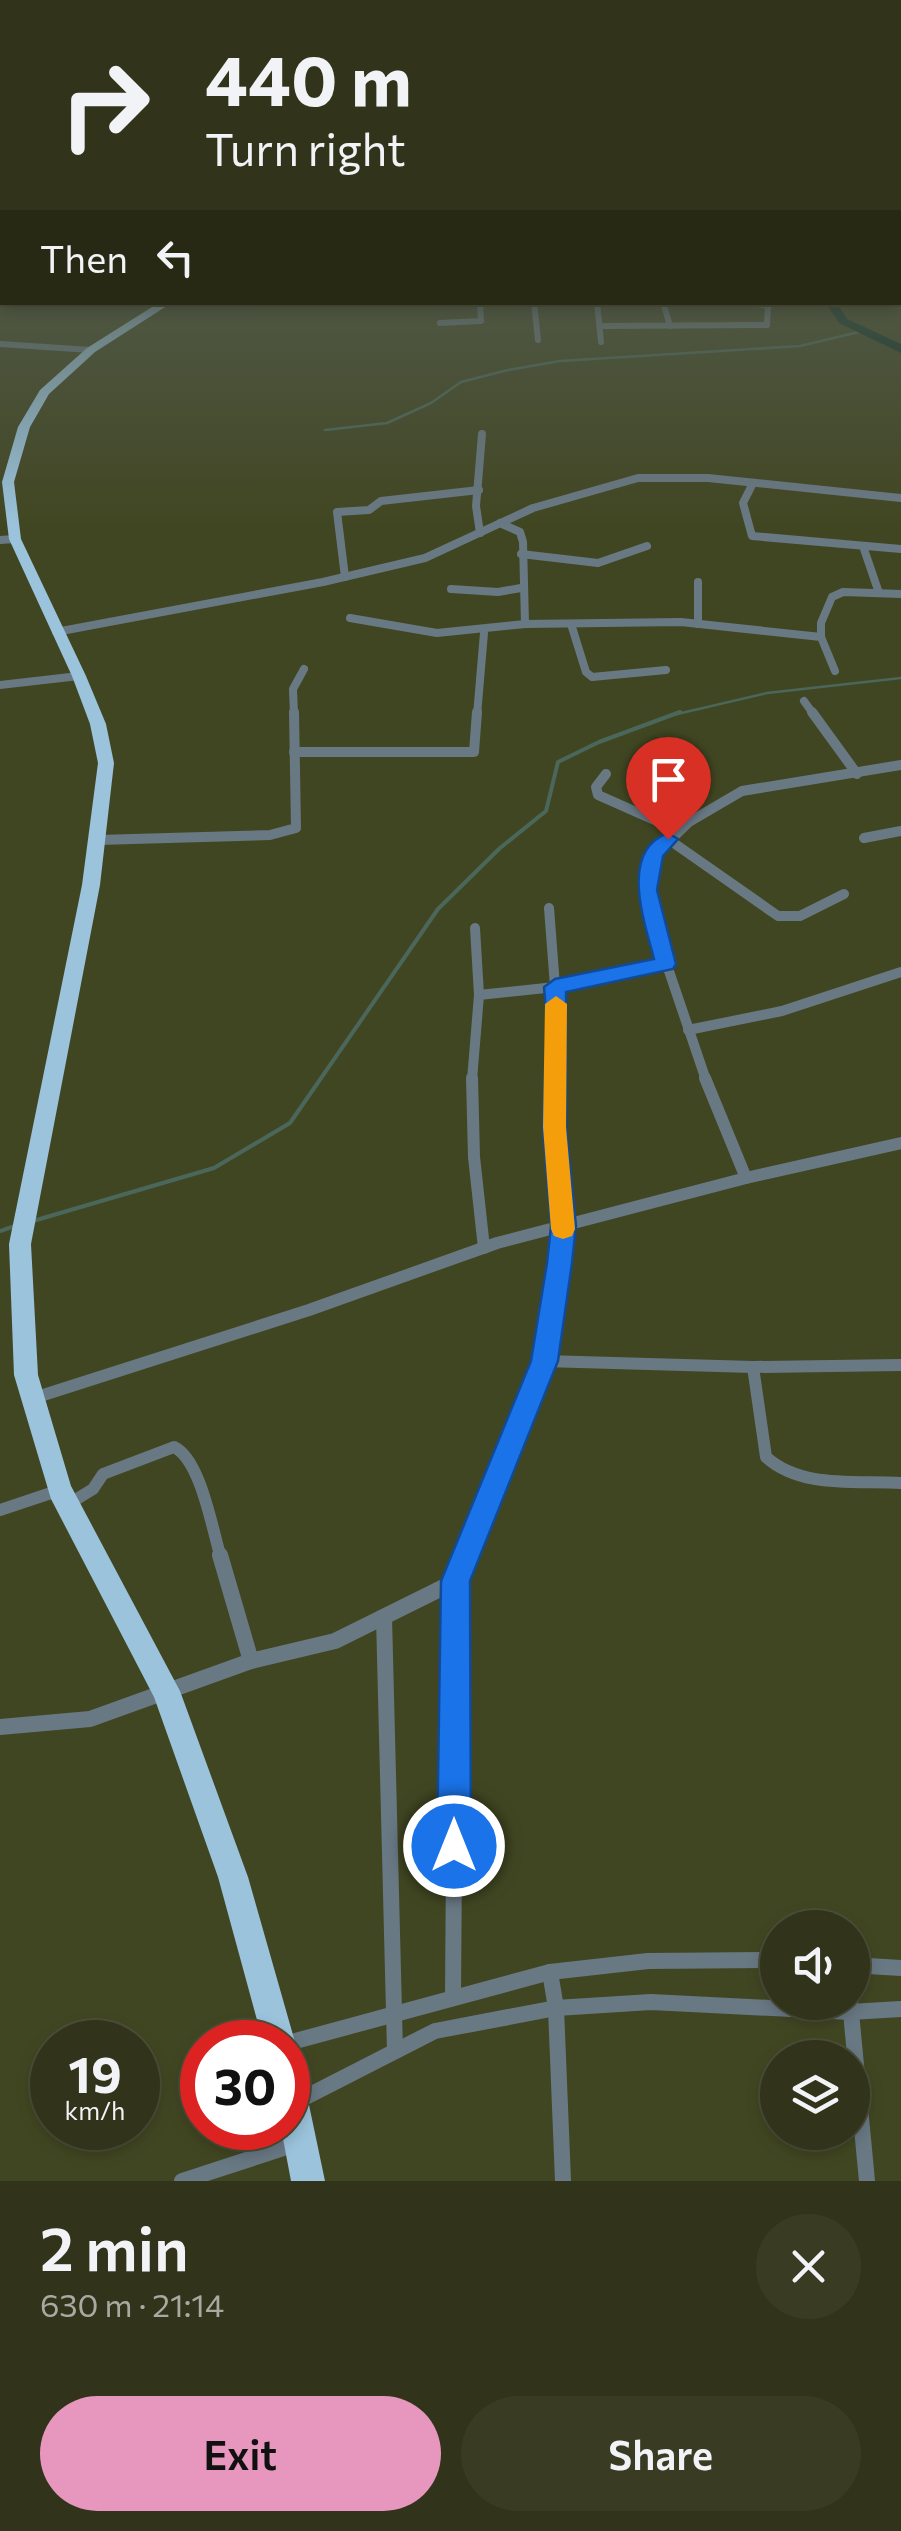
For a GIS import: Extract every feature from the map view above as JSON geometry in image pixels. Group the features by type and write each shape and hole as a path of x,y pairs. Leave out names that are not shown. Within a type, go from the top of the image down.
{"highway":[{"path":"136,322 91,350 44,392 24,427 8,482 8,540 79,676 98,724 106,763 98,840 20,1244 26,1375 64,1497 166,1691 233,1878 274,2020"},
{"path":"302,2150 308,2181"}],"street":[{"path":"440,323 465,322"},
{"path":"536,322 538,340"},
{"path":"601,322 602,342"},
{"path":"669,322 670,326"},
{"path":"602,326 767,325 767,322"},
{"path":"0,344 91,350"},
{"path":"480,533 476,506 482,434"},
{"path":"56,632 425,558 532,508 638,478 708,478 901,498"},
{"path":"752,484 743,503 752,536 864,549 901,549"},
{"path":"345,577 337,512 372,510 380,501 479,490"},
{"path":"500,523 520,532 525,624"},
{"path":"521,554 598,563 647,546"},
{"path":"864,549 880,593"},
{"path":"698,582 702,607 698,624"},
{"path":"450,588 498,592 521,588"},
{"path":"835,672 821,637 821,623 832,598 843,592 901,594"},
{"path":"350,618 432,635 484,633 525,624 698,624 821,637"},
{"path":"571,624 586,672 592,677 666,670"},
{"path":"294,752 474,752 484,633"},
{"path":"98,840 270,835 296,828 293,689 304,669"},
{"path":"0,685 79,676"},
{"path":"804,701 858,774"},
{"path":"746,1178 666,964 647,890 654,854 673,835 741,791 901,766"},
{"path":"606,774 596,787 598,795 673,835 778,916 800,916 844,894"},
{"path":"864,838 901,832"},
{"path":"453,1997 456,1581 544,1361 563,1226 554,1127 558,1025 549,908"},
{"path":"475,928 479,995 472,1057 474,1158 484,1248"},
{"path":"479,995 555,987 666,964"},
{"path":"688,1030 782,1011 901,972"},
{"path":"34,1398 310,1310 484,1248 746,1178 901,1143"},
{"path":"544,1361 752,1367 901,1365"},
{"path":"752,1367 766,1458 772,1466 804,1477 901,1483"},
{"path":"0,1510 93,1488 103,1474 174,1447 186,1453 251,1661"},
{"path":"0,1727 90,1719 251,1661 335,1641 456,1581"},
{"path":"384,1617 394,2052"},
{"path":"310,2038 550,1972 648,1961 760,1960"},
{"path":"870,1965 901,1968"},
{"path":"550,1972 556,2008 563,2181"},
{"path":"310,2085 435,2031 556,2008 650,2002 760,2005"},
{"path":"870,2008 901,2009"},
{"path":"851,2020 866,2181"},
{"path":"182,2181 276,2150"}],"waterway":[{"path":"845,322 901,349"},
{"path":"325,430 387,423 431,403 461,382 508,370 560,361 800,346 863,331"},
{"path":"673,715 767,693 901,678"},
{"path":"33,1221 214,1168 290,1123 438,909 500,848 546,811 558,762 680,712"},
{"path":"0,1231 15,1226"}],"slow traffic":[{"path":"556,1004 554,1127 563,1229"}],"route":[{"path":"454,1846 456,1581 530,1404 544,1361 560,1263 563,1226 554,1127 558,1025 555,987 666,964 647,890 648,868 654,854 668,839"}]}
